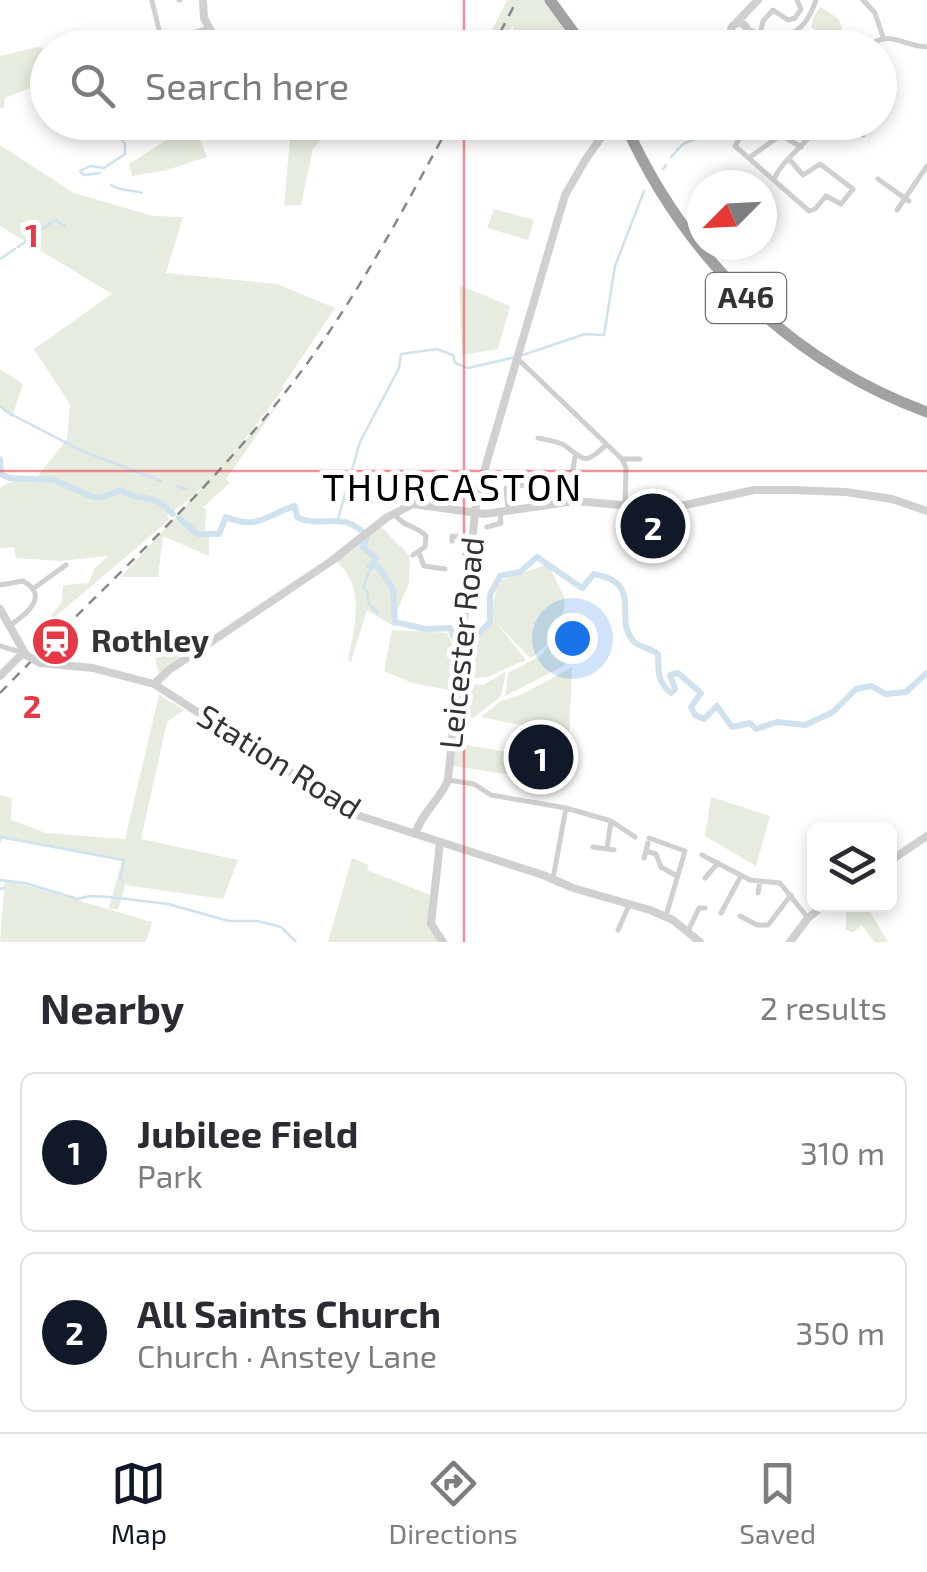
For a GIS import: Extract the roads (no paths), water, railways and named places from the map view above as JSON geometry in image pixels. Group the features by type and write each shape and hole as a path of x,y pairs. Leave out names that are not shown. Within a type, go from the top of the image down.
{"highway":[{"path":"553,0 574,30"},
{"name":"A46","path":"634,140 647,172 674,216 700,252 737,290 782,329 856,380 927,410"}],"street":[{"path":"745,30 748,10 758,0"},
{"path":"796,30 805,23 816,0"},
{"path":"862,0 875,13 881,30"},
{"path":"151,1 158,30"},
{"path":"751,30 774,8 785,18 795,18 801,9 796,1"},
{"path":"203,30 210,28 204,2"},
{"path":"897,40 927,47"},
{"name":"Leicester Road","path":"414,834 448,780 476,512 565,195 582,159 597,140"},
{"path":"738,140 734,147 764,170"},
{"path":"750,157 775,140"},
{"path":"788,140 802,148"},
{"path":"777,171 808,140"},
{"path":"777,183 809,210 826,196 841,204 853,189 820,164 803,176 789,159"},
{"path":"897,210 927,166"},
{"path":"878,179 907,200"},
{"path":"518,359 622,459 626,468 625,506"},
{"path":"538,438 562,444 576,456 592,458 606,445"},
{"path":"572,478 576,456"},
{"path":"622,459 640,459"},
{"path":"488,527 501,523 506,488 526,485"},
{"path":"154,684 394,513 421,503 476,512 575,501 666,509 754,490 791,490 892,499 927,511"},
{"path":"394,513 402,524 424,533 426,543 416,554 424,566 445,569"},
{"path":"452,536 474,538"},
{"path":"34,588 66,565"},
{"path":"434,568 435,581"},
{"path":"0,585 17,580 34,588 37,598 34,606 10,626"},
{"path":"0,610 23,653"},
{"path":"0,646 23,653"},
{"path":"0,676 23,653"},
{"name":"Station Road","path":"23,653 40,663 93,668 154,684 345,809 666,916 700,942"},
{"path":"448,780 471,783 491,795 566,808 612,821 636,837"},
{"path":"553,879 566,808"},
{"path":"592,847 610,849 612,821"},
{"path":"897,855 927,836"},
{"path":"666,916 677,876 684,850 648,840 645,854 656,854 661,867 677,876"},
{"path":"440,842 431,924 444,942"},
{"path":"705,854 741,876 760,882 776,881 808,918"},
{"path":"705,878 718,863"},
{"path":"722,914 741,876"},
{"path":"757,893 760,882"},
{"path":"739,916 761,926 768,925 792,895"},
{"path":"617,931 630,903"},
{"path":"688,932 698,908 705,908"},
{"path":"790,942 815,912"}],"waterway":[{"path":"100,173 84,175 80,171 90,166 104,168 125,154 122,140"},
{"path":"671,157 693,140"},
{"path":"663,169 666,165"},
{"path":"111,185 142,193"},
{"path":"523,355 585,334 604,335 615,266 644,191"},
{"path":"54,220 65,226"},
{"path":"18,247 52,222"},
{"path":"0,259 15,249"},
{"path":"338,519 360,442 399,368 401,354 437,349 453,355 455,363 468,368 516,357"},
{"path":"0,406 5,411"},
{"path":"7,412 78,449"},
{"path":"80,450 161,481"},
{"path":"0,459 1,474 9,478 54,480 93,497 121,490 158,502 173,514"},
{"path":"177,486 187,489"},
{"path":"179,518 197,534 219,534 226,517 255,522 295,506 297,517 306,520 350,523 367,537 363,547 376,558 370,566 378,566 393,589 395,622 425,629 450,628 456,642 469,643 490,622 490,595 500,576 520,572 537,557 582,588 594,574 609,578 623,592 631,638 658,654 659,675 666,688 671,693 675,689 670,675 678,673 701,693 691,707 695,715 704,719 717,706 732,727 750,723 756,729 777,722 805,725 833,712 856,689 871,686 886,694 906,692 927,673"},
{"path":"371,567 363,588 369,604 378,613"},
{"path":"0,837 124,860 120,880"},
{"path":"0,880 25,883 78,899 110,897 168,904 229,921 257,921 281,927 296,942"},
{"path":"0,889 4,888"}],"railway":[{"path":"501,30 517,0"},
{"path":"0,693 162,531 276,404 349,301 441,140"}],"place":[{"name":"All Saints Church","path":"653,526"},
{"name":"Rothley","path":"56,641"},
{"name":"Jubilee Field","path":"541,757"}],"district":[{"name":"THURCASTON","path":"453,488"}]}
